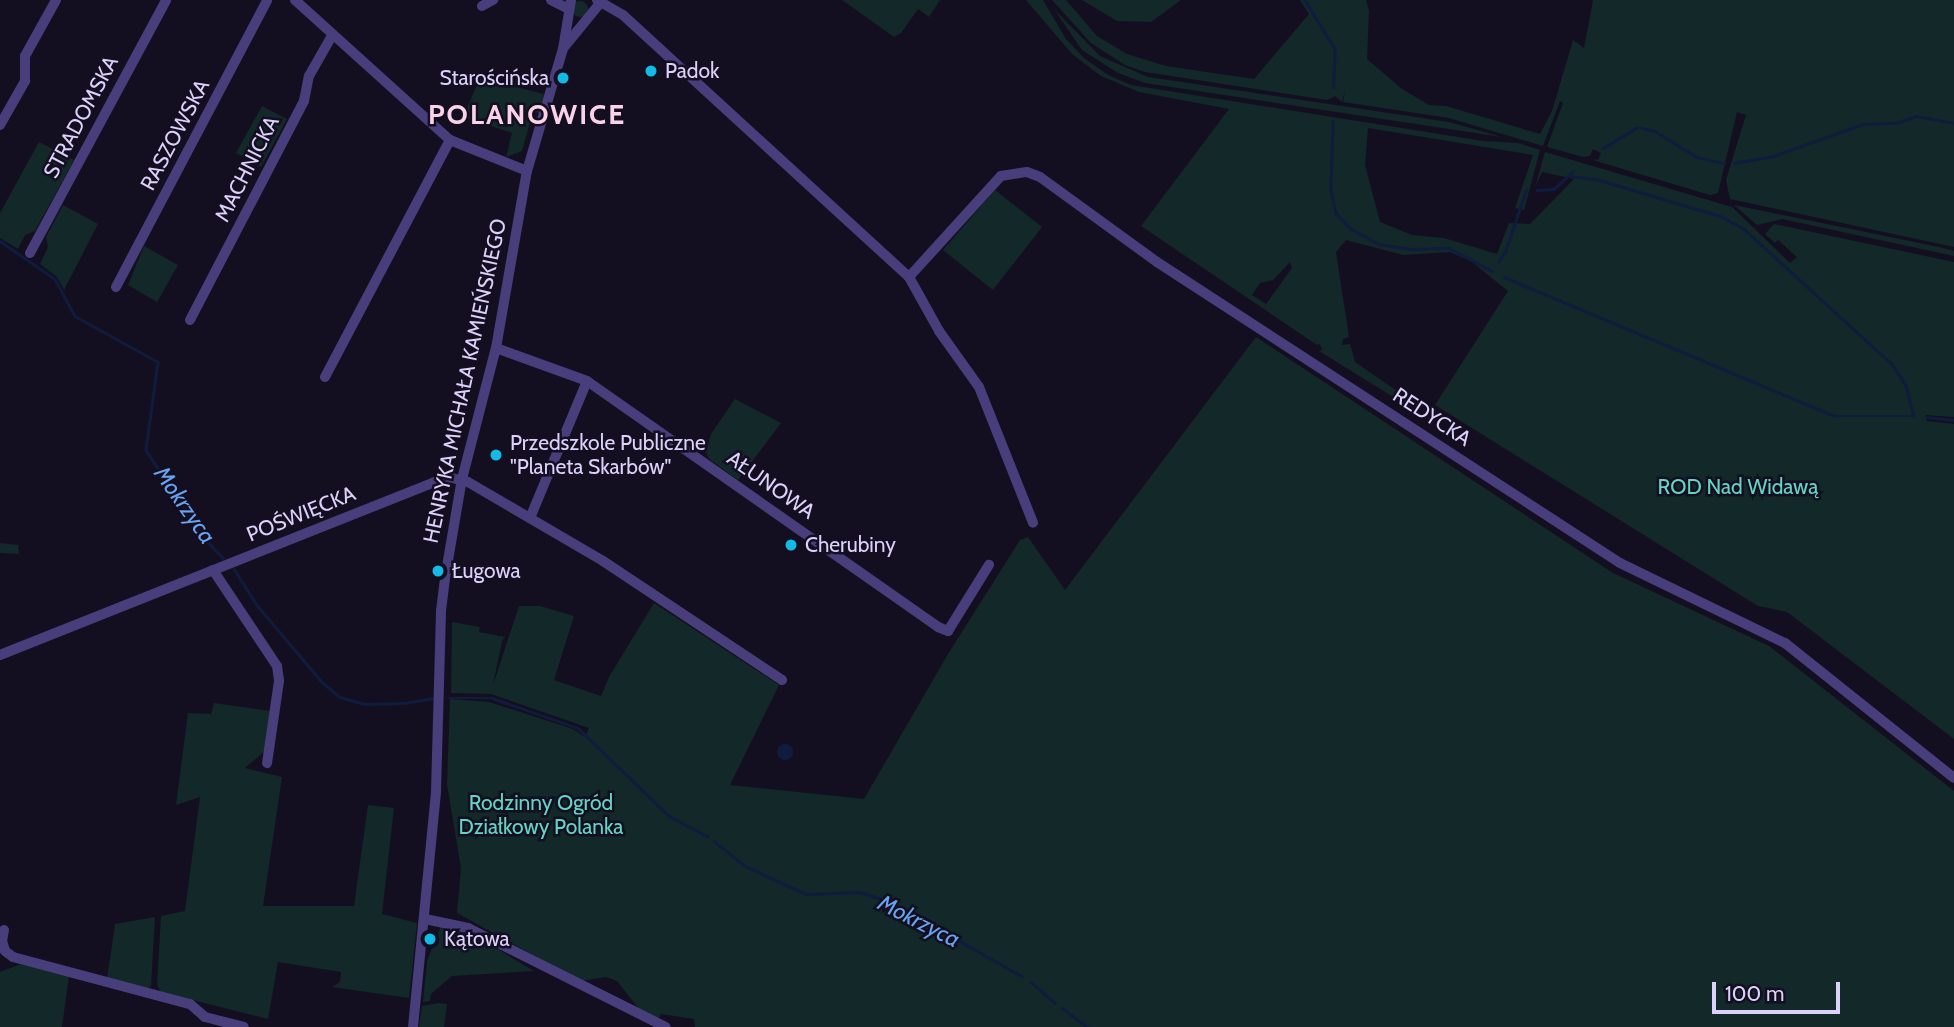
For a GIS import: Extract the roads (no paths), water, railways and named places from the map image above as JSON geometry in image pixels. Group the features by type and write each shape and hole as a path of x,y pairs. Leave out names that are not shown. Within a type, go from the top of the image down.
{"street":[{"path":"0,125 25,81 25,56 56,0"},
{"name":"STRADOMSKA","path":"30,253 166,0"},
{"name":"RASZOWSKA","path":"116,287 267,0"},
{"path":"295,0 450,140 527,171"},
{"path":"551,0 570,5"},
{"path":"563,49 599,1 623,15 909,277 939,331 979,387 1034,523"},
{"name":"HENRYKA MICHAŁA KAMIEŃSKIEGO","path":"413,1027 436,791 442,600 462,479 496,348 527,171 563,49 570,5"},
{"name":"MACHNICKA","path":"190,320 303,101 309,76 333,34"},
{"path":"325,377 450,140"},
{"name":"REDYCKA","path":"909,277 1001,176 1027,172 1040,177 1157,262 1620,563 1785,642 1954,778"},
{"name":"AŁUNOWA","path":"496,348 587,381 938,627 948,631 989,565"},
{"path":"530,518 587,381"},
{"path":"462,479 603,561 782,680"},
{"name":"POŚWIĘCKA","path":"0,655 440,480 462,479"},
{"path":"213,570 277,666 279,681 267,762"},
{"path":"425,919 468,928 523,958 666,1027"},
{"path":"4,930 2,941 5,951 13,957 190,1004 205,1017 244,1027"}],"water":[{"path":"782,744 788,744 793,752 791,758 782,760 777,755 777,749"}],"waterway":[{"path":"1305,0 1335,49 1334,87"},
{"path":"1734,163 1773,156 1863,124 1896,123 1916,116 1954,123"},
{"path":"1333,121 1331,190 1336,213 1350,228 1379,244 1412,249 1449,248 1492,271"},
{"path":"1603,148 1636,128 1642,128 1655,131 1697,157 1724,163"},
{"path":"1537,190 1554,189 1573,171"},
{"path":"1568,176 1596,179 1720,216 1744,229 1891,363 1906,385 1914,416"},
{"path":"1498,262 1505,252 1526,190"},
{"name":"Mokrzyca","path":"0,241 55,279 75,316 158,362 146,450 203,537 223,558"},
{"path":"1504,277 1834,416 1915,416"},
{"path":"1926,417 1954,420"},
{"name":"Mokrzyca","path":"234,569 257,605 322,682 340,697 365,704 405,703 432,698"},
{"name":"Mokrzyca","path":"449,698 492,698 578,728 669,816 707,836"},
{"name":"Mokrzyca","path":"714,841 745,866 806,894 860,892 890,902 1022,976"},
{"path":"1031,982 1055,1003"},
{"path":"1062,1008 1087,1027"}],"place":[{"name":"Padok","path":"651,71"},
{"name":"Starościńska","path":"563,78"},
{"name":"Przedszkole Publiczne \"Planeta Skarbów\"","path":"496,455"},
{"name":"Cherubiny","path":"791,545"},
{"name":"Ługowa","path":"438,571"},
{"name":"Kątowa","path":"430,939"}],"district":[{"name":"POLANOWICE","path":"527,114"}],"park label":[{"name":"ROD Nad Widawą","path":"1738,487"},
{"name":"Rodzinny Ogród Działkowy Polanka","path":"541,815"}]}
